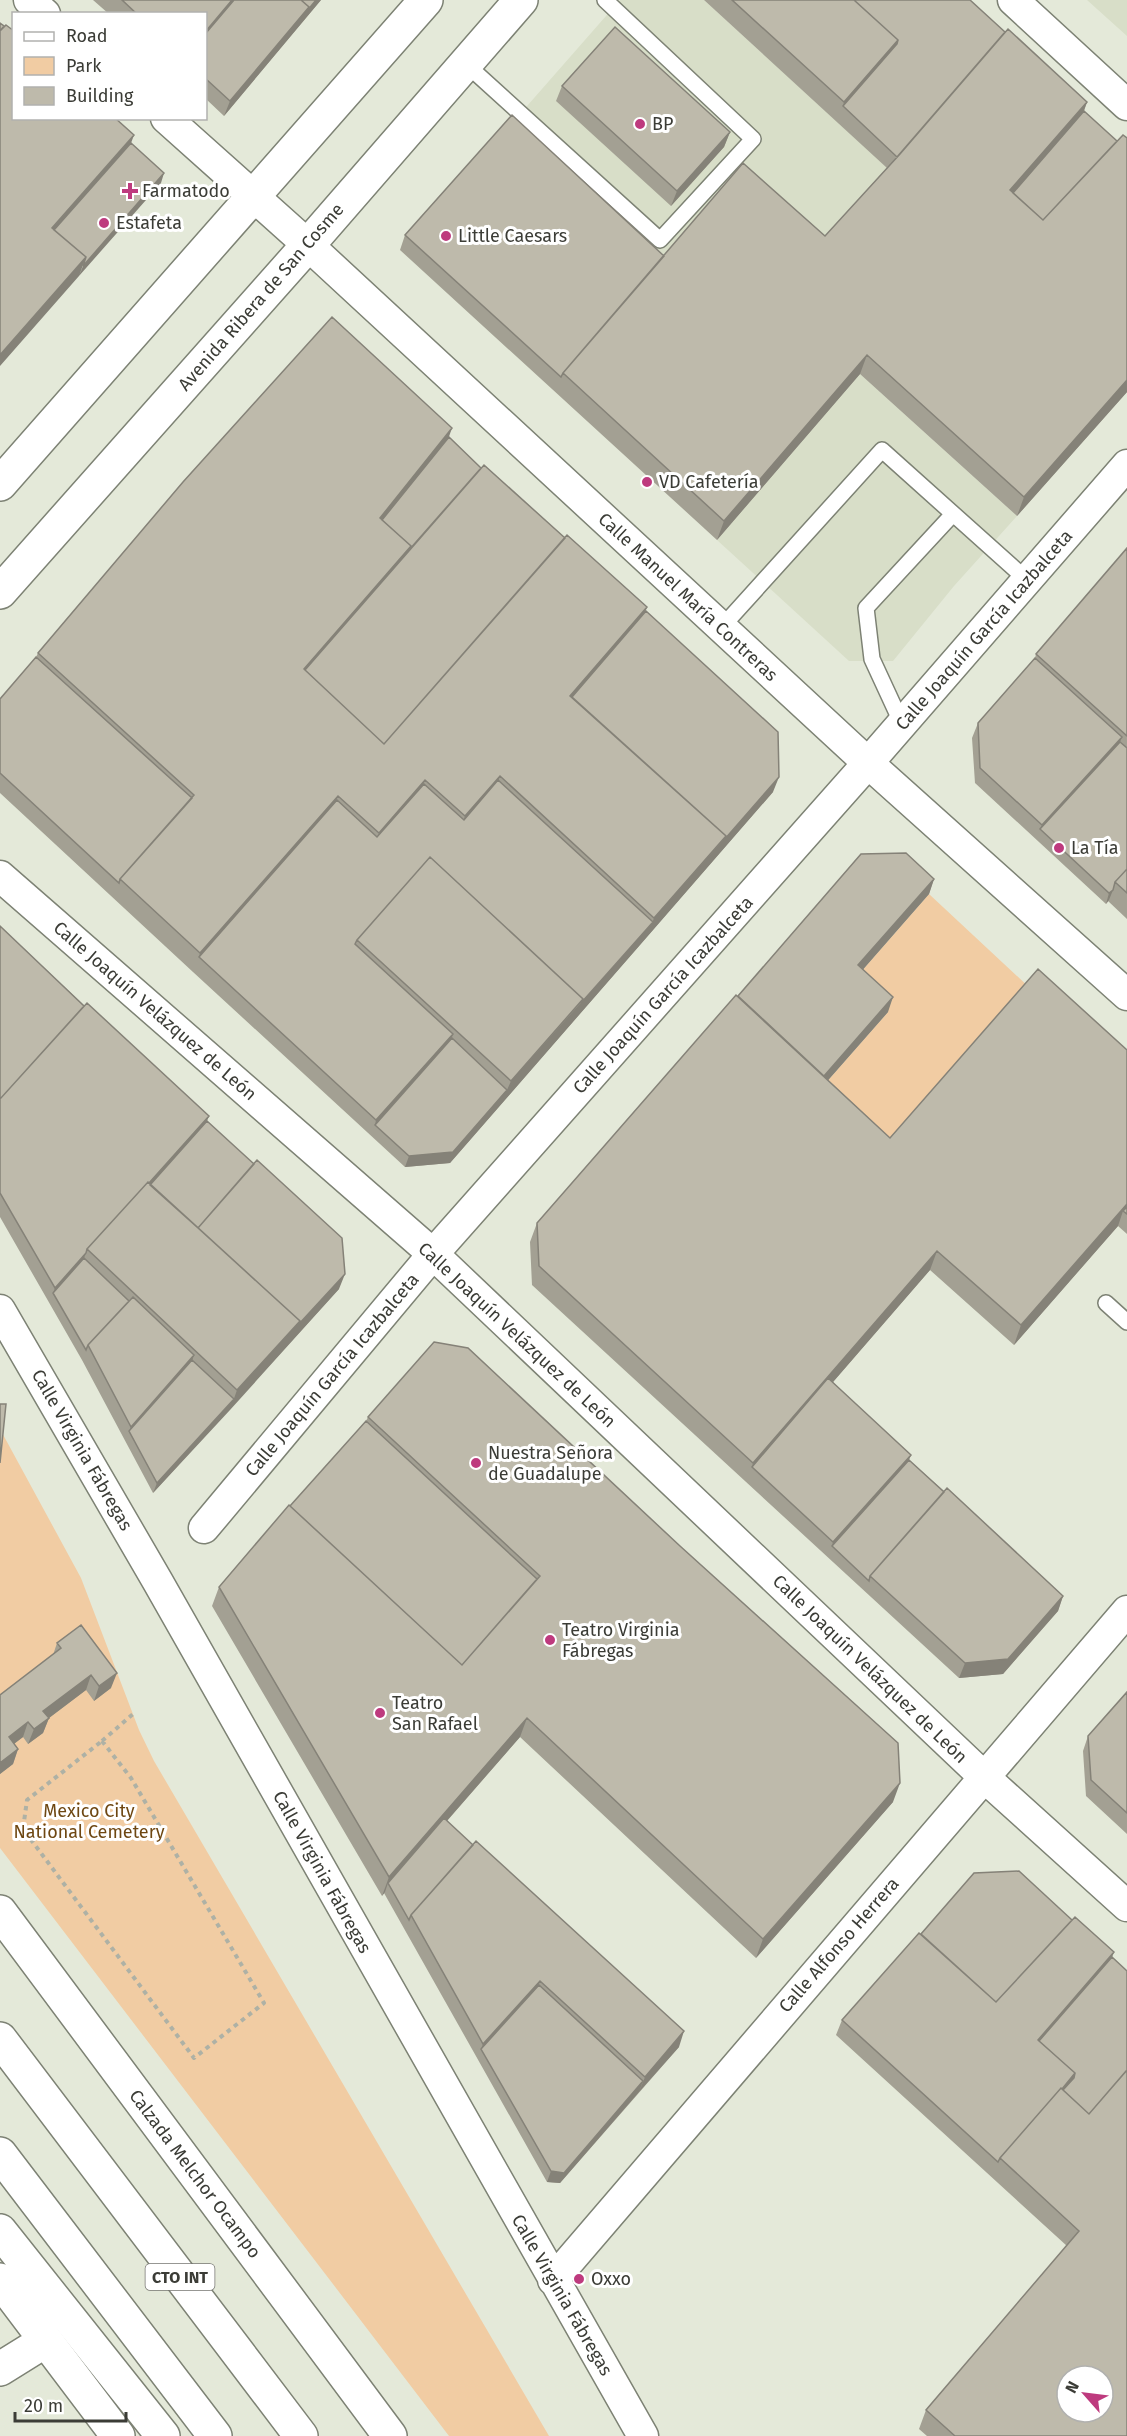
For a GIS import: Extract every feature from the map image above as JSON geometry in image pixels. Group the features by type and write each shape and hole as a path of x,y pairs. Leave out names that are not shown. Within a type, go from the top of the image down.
{"main road":[{"path":"0,484 426,0"},
{"name":"Avenida Ribera de San Cosme","path":"0,592 308,245 520,0"},
{"name":"Calzada Melchor Ocampo","path":"0,1912 390,2436"},
{"name":"CTO INT","path":"0,2038 301,2436"},
{"path":"0,2154 215,2436"},
{"path":"0,2231 164,2436"},
{"path":"0,2280 118,2436"},
{"path":"0,2369 45,2341"}],"street":[{"path":"29,0 43,12"},
{"path":"1013,0 1127,105"},
{"name":"Calle Manuel María Contreras","path":"168,120 254,195 868,763 1127,995"},
{"name":"Calle Joaquín García Icazbalceta","path":"204,1528 433,1254 868,763 1127,465"},
{"name":"Calle Joaquín Velázquez de León","path":"0,876 433,1254 983,1776 1127,1906"},
{"name":"Calle Virginia Fábregas","path":"0,1310 164,1592 643,2436"},
{"name":"Calle Alfonso Herrera","path":"553,2280 983,1776 1127,1611"}],"lane":[{"path":"466,64 660,240 753,139 605,0"},
{"path":"721,628 882,450 1027,580"},
{"path":"902,724 872,659 866,608 953,514"},
{"path":"1106,1303 1127,1322"}],"path":[{"path":"102,1741 130,1778 264,2003 194,2058 23,1829 27,1800 133,1714"}],"shaded area":[{"path":"620,0 704,0 893,173 818,256 659,271 506,130"},
{"path":"1087,0 1127,0 1127,36"},
{"path":"860,374 1017,516 954,586 893,661 849,661 717,540"}],"green space":[{"path":"929,894 1031,989 883,1157 816,1094 888,1012 853,981"},
{"name":"Mexico City National Cemetery","path":"0,1429 81,1578 139,1730 154,1761 549,2436 449,2436 0,1848"}],"building":[{"path":"122,0 232,0 207,30 207,12 135,12"},
{"path":"234,0 301,0 309,7 230,101 207,80 207,32"},
{"path":"301,0 316,0 307,11 309,7"},
{"path":"732,0 854,0 898,40 844,102"},
{"path":"854,0 970,0 1005,32 897,157 843,106 898,40"},
{"path":"6,25 12,30 12,120 117,120 134,135 52,228 86,257 0,355 0,31"},
{"name":"BP","path":"615,27 730,132 677,191 562,86"},
{"path":"1008,29 1087,102 1010,190 1043,220 1123,135 1127,138 1127,380 1024,497 867,355 724,521 563,373 743,163 825,236 900,154"},
{"path":"1084,111 1117,141 1043,220 1013,193"},
{"path":"512,115 664,256 561,377 405,235"},
{"path":"131,143 164,173 83,266 86,257 54,230"},
{"path":"332,317 452,428 380,518 411,546 304,669 384,744 567,535 647,607 570,696 726,836 654,918 500,776 465,816 425,780 379,833 338,796 200,953 120,879 194,795 38,653 183,482"},
{"path":"449,437 481,468 409,550 411,546 382,520"},
{"path":"484,465 565,538 384,744 305,670"},
{"path":"1127,548 1127,736 1036,654"},
{"path":"646,611 778,732 779,777 724,840 726,836 572,697"},
{"path":"36,657 192,798 120,879 119,883 0,773 0,699"},
{"path":"1035,658 1122,737 1042,825 980,768 978,723"},
{"path":"1120,742 1127,748 1127,869 1109,893 1040,829"},
{"path":"498,780 653,922 581,1003 583,999 430,857 355,944 453,1034 376,1120 199,957 337,800 377,837 424,784 464,820"},
{"path":"906,853 934,879 858,965 893,997 824,1076 738,996 861,854"},
{"path":"430,857 583,999 511,1081 357,940"},
{"path":"1127,869 1127,893 1115,882"},
{"path":"0,926 84,1006 0,1099"},
{"path":"1038,969 1127,1050 1127,1204 1021,1325 937,1251 753,1463 539,1266 537,1223 736,995 890,1138"},
{"path":"87,1003 209,1116 87,1249 55,1288 0,1193 0,1099"},
{"path":"452,1038 507,1090 453,1152 409,1156 375,1125"},
{"path":"207,1121 254,1164 198,1228 150,1185"},
{"path":"257,1160 342,1238 345,1274 298,1325 300,1321 198,1228"},
{"path":"148,1182 300,1321 237,1390 87,1249"},
{"path":"84,1258 129,1301 86,1350 53,1293"},
{"path":"133,1297 194,1355 131,1427 88,1345"},
{"path":"434,1342 468,1348 680,1546 898,1743 900,1783 763,1939 527,1718 389,1877 219,1587 289,1505 462,1665 540,1576 368,1417"},
{"path":"192,1360 234,1399 157,1483 129,1431"},
{"path":"828,1378 911,1455 833,1542 752,1467"},
{"path":"0,1404 6,1404 0,1463"},
{"path":"366,1421 537,1579 462,1665 290,1506"},
{"path":"909,1460 944,1492 870,1576 869,1581 832,1546"},
{"path":"947,1488 1063,1596 1008,1659 965,1663 870,1576"},
{"path":"81,1625 117,1673 99,1686 91,1675 43,1711 49,1718 34,1729 28,1722 9,1737 18,1749 0,1763 0,1695 61,1648 57,1643"},
{"path":"1127,1692 1127,1813 1091,1780 1088,1736"},
{"path":"444,1818 473,1845 409,1920 388,1883"},
{"path":"476,1841 684,2031 645,2077 540,1981 483,2044 411,1915"},
{"path":"1019,1871 1072,1920 996,2002 921,1934 974,1873"},
{"path":"1075,1917 1114,1952 1038,2040 1075,2073 998,2162 842,2020 919,1933 996,2002"},
{"path":"1112,1957 1127,1971 1127,2070 1089,2114 1063,2090 1074,2078 1075,2073 1039,2041"},
{"path":"539,1985 643,2081 564,2173 551,2171 481,2049"},
{"path":"1127,2070 1127,2436 955,2436 926,2410 1079,2231 1000,2158 1061,2088 1089,2114"}],"place":[{"name":"BP","path":"640,124"},
{"name":"Farmatodo","path":"130,191"},
{"name":"Estafeta","path":"104,223"},
{"name":"Little Caesars","path":"446,236"},
{"name":"VD Cafetería","path":"647,482"},
{"name":"La Tía","path":"1059,848"},
{"name":"Nuestra Señora de Guadalupe","path":"476,1463"},
{"name":"Teatro Virginia Fábregas","path":"550,1640"},
{"name":"Teatro San Rafael","path":"380,1713"},
{"name":"Oxxo","path":"579,2279"}]}
